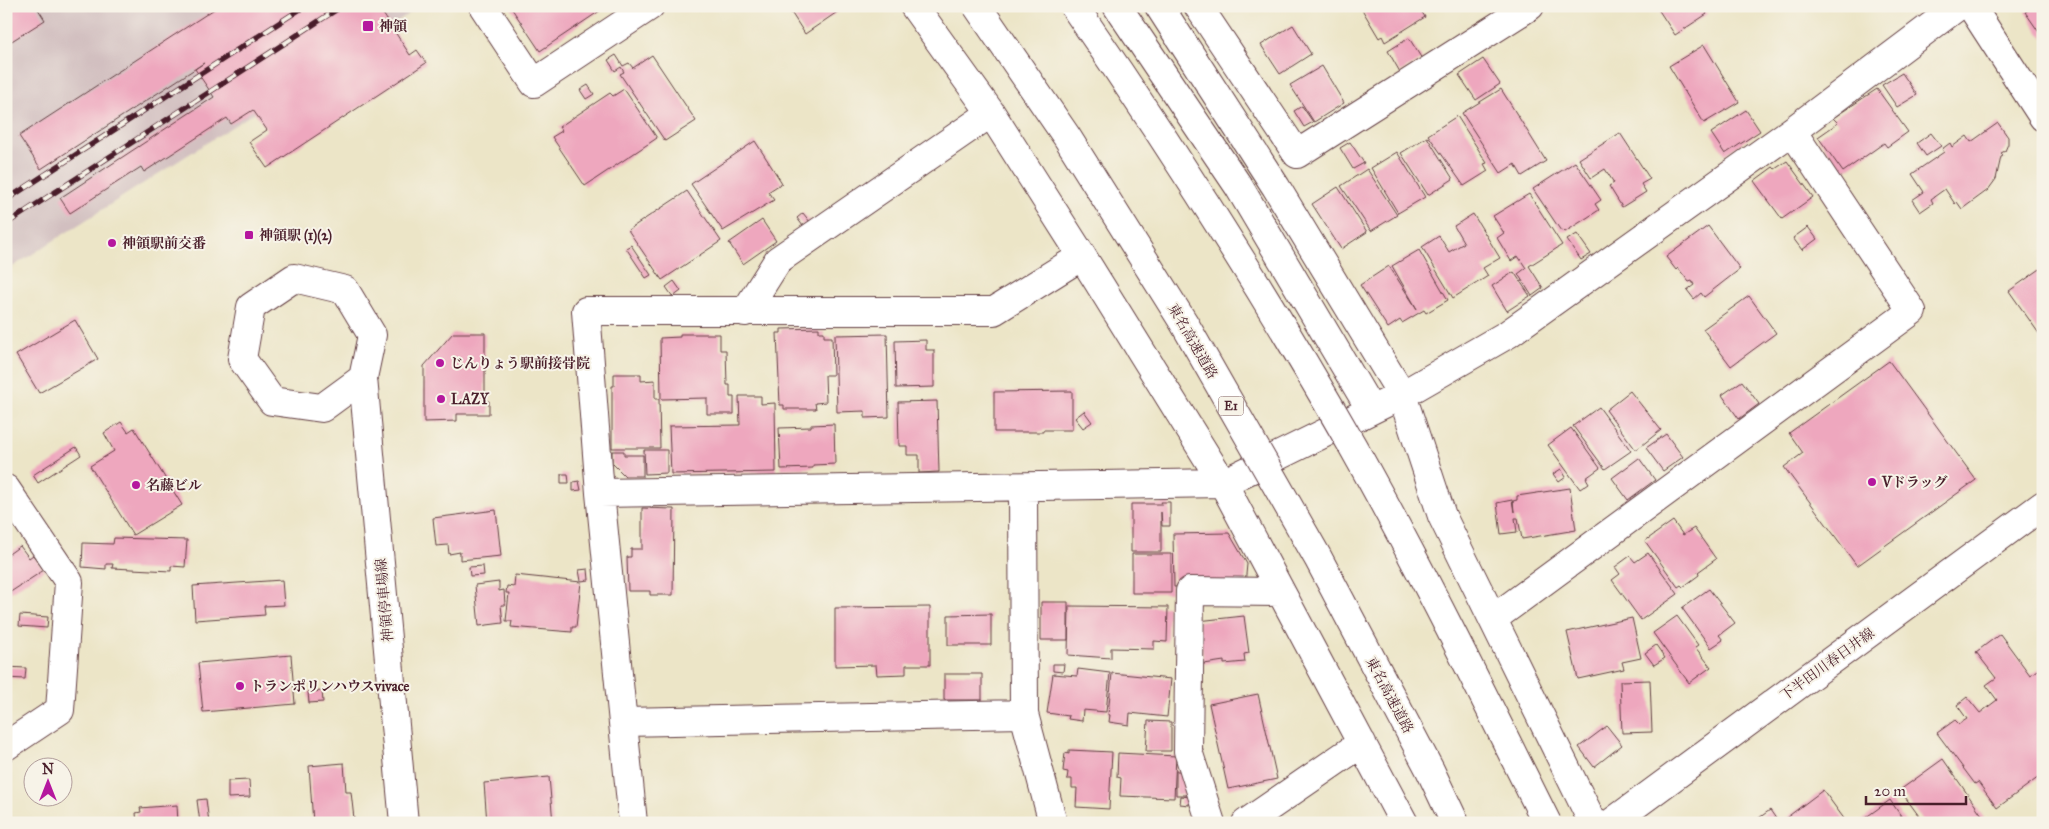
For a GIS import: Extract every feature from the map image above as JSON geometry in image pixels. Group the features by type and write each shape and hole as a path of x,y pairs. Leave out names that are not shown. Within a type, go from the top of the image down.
{"main road":[{"path":"483,6 534,83 650,6"},
{"path":"914,6 991,113 1223,483 1404,823"},
{"name":"東名高速道路","path":"976,6 1067,137 1184,323 1318,558 1430,770 1455,823"},
{"path":"1074,6 1132,90 1260,289 1354,448 1467,662 1546,823"},
{"path":"1117,6 1239,187 1371,410"},
{"path":"1159,6 1276,187 1402,395 1442,516 1494,618 1593,823"},
{"path":"1198,6 1297,154 1530,6"},
{"path":"600,493 1223,483 1402,395 1508,334 1792,131 1958,6"},
{"path":"1971,6 2043,117"},
{"path":"745,312 778,260 991,113"},
{"path":"1494,618 1912,311 1792,131"},
{"path":"633,823 600,493 586,311 994,311 1082,256"},
{"path":"294,278 345,290 372,335 363,378 322,408 272,401 242,359 251,307 294,278"},
{"name":"神領停車場線","path":"363,378 404,823"},
{"path":"1024,487 1024,714 1053,823"},
{"path":"6,746 60,710 69,582 10,502"},
{"name":"下半田川春日井線","path":"1611,823 2041,511"},
{"path":"1211,823 1188,751 1190,591 1280,592"},
{"path":"624,722 1024,714"},
{"path":"1246,823 1362,743"}],"shaded area":[{"path":"6,6 421,6 6,271"}],"building":[{"path":"6,6 36,6 45,20 7,44"},
{"path":"219,6 378,6 410,55 417,50 426,63 267,168 249,142 267,130 253,110 231,124 227,118 144,172 141,167 70,213 60,198 214,97 195,69 204,63 41,169 19,136"},
{"path":"510,6 607,6 540,51"},
{"path":"787,6 846,6 805,34"},
{"path":"1360,6 1418,6 1425,17 1385,42 1382,36 1379,38"},
{"path":"1656,6 1709,6 1704,9 1707,14 1675,35"},
{"path":"2034,6 2043,6 2043,38 2025,12"},
{"path":"1293,25 1311,54 1280,74 1261,45"},
{"path":"1409,38 1422,59 1400,72 1388,51"},
{"path":"1704,45 1739,102 1704,123 1669,66"},
{"path":"616,55 623,66 629,63 633,68 652,55 696,121 665,141 620,74 624,72 621,67 615,71 608,60"},
{"path":"1483,59 1500,84 1476,100 1459,75"},
{"path":"1322,66 1344,103 1314,122 1290,85"},
{"path":"1902,73 1917,95 1897,107 1882,85"},
{"path":"588,85 594,94 586,99 580,90"},
{"path":"624,89 657,138 585,186 552,137 562,131 559,127 610,93 613,96"},
{"path":"1501,89 1546,161 1522,176 1515,164 1501,173 1462,113"},
{"path":"1877,89 1908,132 1887,147 1884,143 1843,172 1818,137 1838,123 1833,118"},
{"path":"1302,106 1313,122 1304,127 1294,111"},
{"path":"1746,110 1760,131 1725,154 1711,133"},
{"path":"1457,116 1487,163 1484,164 1488,171 1464,186 1428,135"},
{"path":"1998,123 2008,137 2008,144 2005,151 2001,153 2003,156 2001,157 1996,179 1988,190 1962,209 1957,202 1955,204 1945,189 1931,199 1933,203 1920,212 1912,200 1924,192 1912,174 1944,152 1942,149 1950,143 1952,147 1967,136 1971,142"},
{"path":"1620,133 1650,179 1641,184 1646,192 1622,207 1609,186 1614,183 1605,169 1591,178 1579,159"},
{"path":"1931,133 1941,146 1926,156 1917,143"},
{"path":"1427,137 1453,179 1428,195 1401,153"},
{"path":"755,141 782,183 768,192 774,200 723,231 691,184"},
{"path":"1350,142 1364,163 1353,169 1340,148"},
{"path":"1397,152 1425,197 1398,213 1371,168"},
{"path":"1787,161 1813,197 1782,219 1754,181 1773,167 1775,169"},
{"path":"1575,162 1601,200 1595,204 1599,210 1565,232 1561,231 1533,189"},
{"path":"1367,169 1397,215 1371,231 1341,186"},
{"path":"1338,187 1367,232 1341,249 1312,204"},
{"path":"687,191 721,241 662,280 628,230"},
{"path":"1529,194 1562,245 1529,266 1543,288 1532,296 1518,274 1526,268 1518,256 1511,261 1497,238 1504,233 1493,216"},
{"path":"803,213 810,222 803,226 797,218"},
{"path":"1473,214 1500,258 1483,268 1488,276 1453,298 1422,247 1439,236 1449,252 1464,243 1454,226"},
{"path":"762,220 776,241 743,264 729,243"},
{"path":"1708,226 1740,269 1704,297 1701,293 1694,299 1687,290 1694,285 1692,281 1689,282 1678,268 1676,270 1666,257"},
{"path":"1808,227 1817,239 1802,250 1793,238"},
{"path":"1577,234 1591,254 1581,260 1567,240"},
{"path":"631,245 651,275 646,278 626,248"},
{"path":"1419,250 1448,300 1426,313 1424,310 1402,323 1400,320 1388,328 1360,285 1389,266 1417,309 1392,266"},
{"path":"2043,267 2043,334 2040,335 2009,291"},
{"path":"1514,272 1530,296 1507,311 1492,286"},
{"path":"674,281 681,291 673,297 666,287"},
{"path":"1749,296 1776,333 1731,366 1703,329"},
{"path":"75,320 98,359 39,393 16,355"},
{"path":"819,328 819,332 824,332 824,337 832,337 833,375 825,375 826,402 815,403 816,409 784,409 784,405 780,405 777,333 781,333 781,329"},
{"path":"453,333 485,333 485,401 489,401 489,414 457,414 457,421 424,422 424,366"},
{"path":"680,334 720,334 720,350 726,350 727,385 730,385 730,397 734,397 734,414 707,414 707,398 661,399 660,338 680,337"},
{"path":"887,334 889,417 865,418 865,411 837,412 835,335"},
{"path":"926,340 926,350 934,350 934,387 896,388 895,341"},
{"path":"1889,361 1976,480 1857,566 1784,467 1803,453 1789,433"},
{"path":"614,374 641,374 641,381 655,380 655,399 659,399 660,448 612,448 612,386 614,386"},
{"path":"1742,381 1759,404 1739,419 1722,395"},
{"path":"1072,391 1072,430 994,432 994,392"},
{"path":"1630,391 1661,430 1636,450 1606,410"},
{"path":"739,396 761,396 761,404 775,403 776,472 671,474 669,426 740,425"},
{"path":"937,401 939,472 919,473 919,455 907,455 907,446 899,446 898,402"},
{"path":"1599,407 1631,451 1605,469 1573,426"},
{"path":"1084,411 1092,422 1083,428 1075,418"},
{"name":"名藤ビル","path":"121,422 128,432 134,428 182,505 133,535 90,466 114,451 104,433"},
{"path":"834,424 835,464 813,465 813,468 781,469 779,428"},
{"path":"1571,428 1600,468 1586,478 1589,483 1580,489 1548,445"},
{"path":"1666,434 1683,457 1663,471 1646,448"},
{"path":"76,447 81,455 38,483 33,475"},
{"path":"644,450 667,450 667,473 645,474"},
{"path":"612,451 624,451 624,455 643,455 643,476 625,476 612,463"},
{"path":"1639,458 1655,480 1628,500 1612,478"},
{"path":"1561,469 1566,477 1559,482 1553,474"},
{"path":"561,474 568,474 569,483 561,483"},
{"path":"579,481 581,490 573,491 573,482"},
{"path":"1570,488 1576,530 1522,539 1518,518 1515,518 1517,532 1501,534 1497,503 1512,500 1514,512 1513,501 1517,500 1517,496"},
{"path":"1161,502 1170,502 1170,526 1162,526 1161,512 1161,552 1131,552 1131,504 1162,504"},
{"path":"642,508 674,509 673,595 650,595 650,591 628,591 627,557 631,557 631,549 642,549"},
{"path":"496,510 501,556 460,560 460,552 449,554 448,545 436,546 433,518"},
{"path":"1673,521 1683,535 1694,528 1716,559 1698,572 1699,575 1683,587 1681,585 1678,587 1645,541"},
{"path":"1229,533 1247,564 1245,585 1174,587 1173,534"},
{"path":"114,538 187,540 185,567 171,566 171,571 112,568 113,564 106,564 106,569 82,567 83,543 113,544"},
{"path":"20,546 29,558 33,555 44,570 6,595 6,556"},
{"path":"1648,553 1678,594 1641,620 1612,580 1620,574 1615,567 1630,556 1635,562"},
{"path":"1132,554 1171,554 1171,593 1132,593"},
{"path":"483,566 484,575 470,576 469,567"},
{"path":"588,569 589,580 581,581 579,570"},
{"path":"515,575 581,582 576,627 572,627 572,632 511,627 512,621 506,621 509,593 506,593 507,586 514,587"},
{"path":"282,580 284,605 264,606 265,615 195,620 193,586"},
{"path":"499,582 499,591 504,590 505,605 501,605 503,623 479,626 475,585"},
{"path":"1709,589 1735,623 1719,635 1723,640 1711,648 1682,608"},
{"path":"1041,602 1068,602 1068,640 1041,640"},
{"path":"1069,606 1168,607 1167,642 1154,641 1154,649 1111,648 1111,658 1068,655"},
{"path":"930,607 930,665 906,665 906,674 877,675 876,665 835,666 835,608"},
{"path":"991,614 991,645 948,645 948,615"},
{"path":"20,615 48,617 47,628 19,626"},
{"path":"1244,616 1249,653 1244,654 1245,662 1224,664 1224,661 1204,664 1198,621"},
{"path":"1677,616 1698,645 1695,647 1711,667 1689,683 1653,633"},
{"path":"1632,618 1641,658 1622,662 1624,669 1578,679 1567,632"},
{"path":"2000,634 2030,675 2043,666 2043,774 1997,808 1978,782 1975,784 1937,733 1955,720 1959,724 1967,719 1957,705 1967,697 1980,713 1997,700 1986,685 1996,678 1976,652"},
{"path":"1656,645 1665,658 1654,665 1645,653"},
{"path":"291,655 295,704 203,712 198,663"},
{"path":"1053,664 1064,664 1063,672 1053,671"},
{"path":"6,667 26,668 25,679 6,678"},
{"path":"1078,669 1110,673 1106,712 1083,710 1082,721 1068,719 1069,716 1047,713 1053,674 1077,676"},
{"path":"1112,673 1171,679 1167,717 1130,713 1129,725 1109,722"},
{"path":"944,674 982,674 982,700 944,700"},
{"path":"1650,680 1652,732 1622,733 1620,681"},
{"path":"322,691 323,702 309,703 308,692"},
{"path":"1258,694 1277,779 1228,789 1209,704"},
{"path":"1148,721 1171,722 1171,751 1146,751"},
{"path":"1607,726 1622,745 1594,767 1579,747"},
{"path":"1069,750 1112,752 1109,809 1076,807 1077,788 1072,788 1072,779 1067,779 1068,772 1063,771 1065,753 1069,754"},
{"path":"1118,753 1176,756 1174,798 1120,796 1121,778 1117,777"},
{"path":"1943,759 1984,818 1977,823 1924,823 1900,790"},
{"path":"344,763 346,792 351,792 354,819 313,823 309,766"},
{"path":"1176,771 1183,771 1189,795 1176,795"},
{"path":"549,777 553,823 487,823 484,783"},
{"path":"249,780 250,797 228,798 228,781"},
{"path":"1823,790 1845,820 1841,823 1789,823 1786,818"},
{"path":"1181,796 1190,797 1189,805 1180,804"},
{"path":"206,799 209,823 200,823 197,800"},
{"path":"1890,800 1906,823 1858,823"},
{"path":"177,805 178,823 137,823 136,813 141,812 140,808"},
{"path":"1770,810 1779,823 1752,823"}],"railway":[{"path":"6,200 305,6"},
{"path":"6,224 342,6"}],"place":[{"name":"神領","path":"368,26"},
{"name":"神領駅 (1)(2)","path":"249,235"},
{"name":"神領駅前交番","path":"112,243"},
{"name":"じんりょう駅前接骨院","path":"440,363"},
{"name":"LAZY","path":"441,399"},
{"name":"Vドラッグ","path":"1872,482"},
{"name":"名藤ビル","path":"136,485"},
{"name":"トランポリンハウスvivace","path":"240,686"}]}
